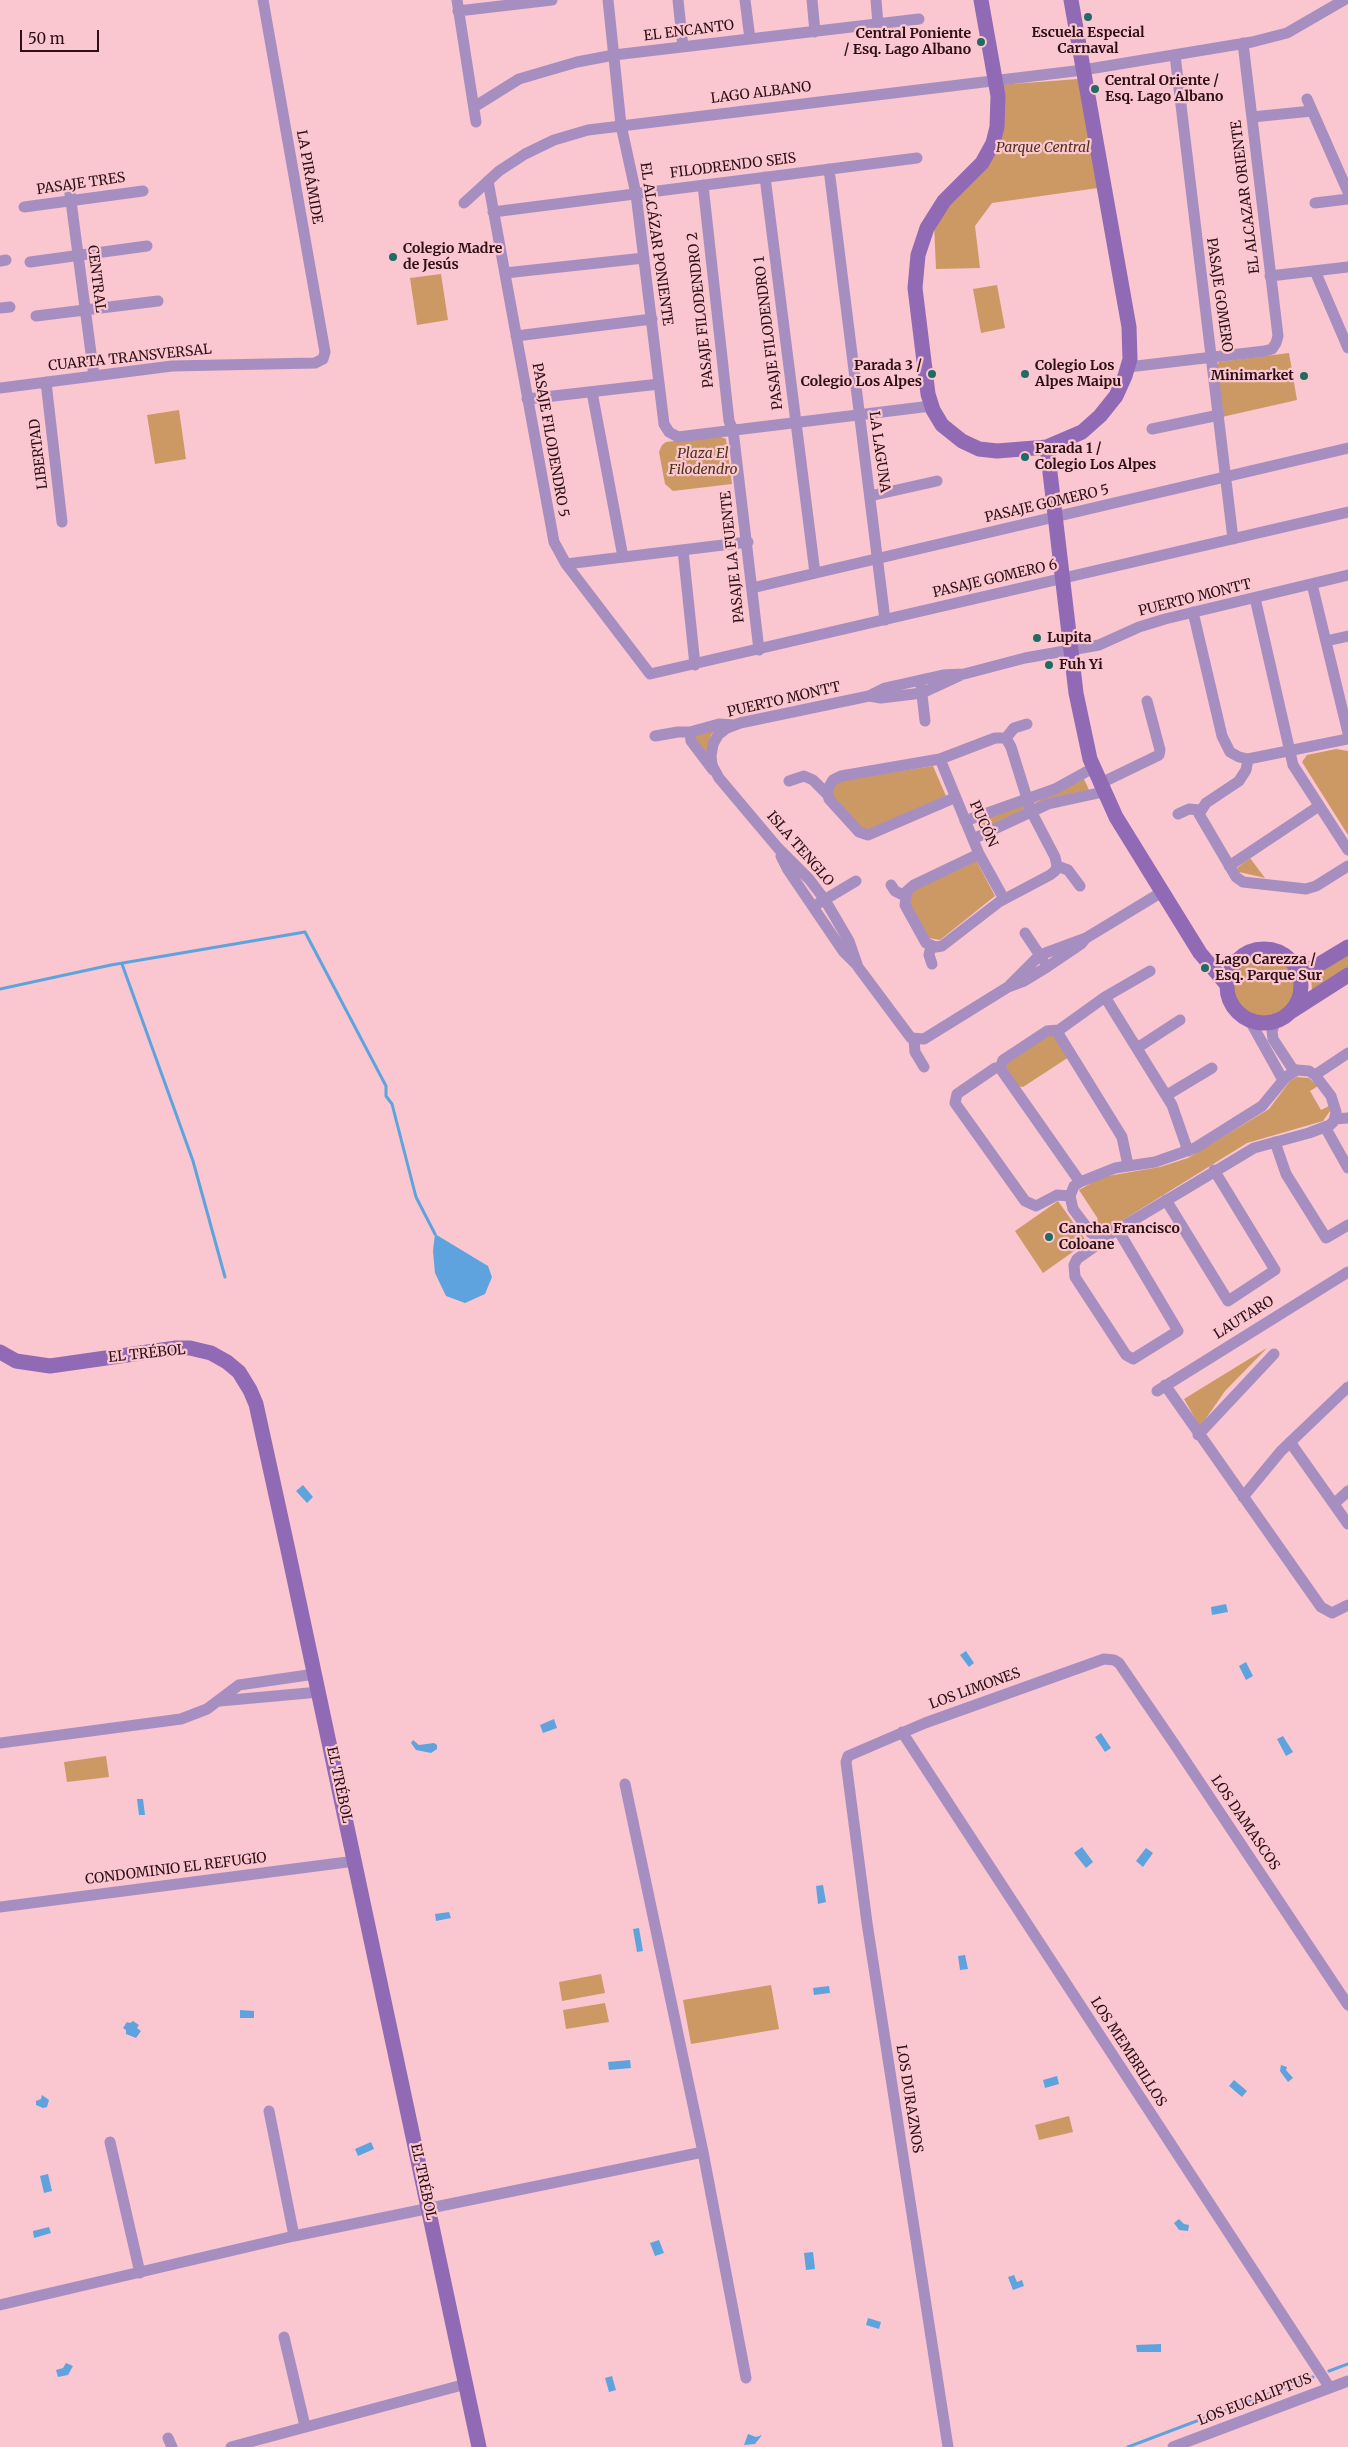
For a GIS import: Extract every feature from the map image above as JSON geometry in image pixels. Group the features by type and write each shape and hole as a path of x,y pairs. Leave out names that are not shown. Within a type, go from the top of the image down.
{"street":[{"name":"LA PIRÁMIDE","path":"263,0 325,352 323,359"},
{"path":"476,122 457,5 552,0"},
{"name":"EL ALCÁZAR PONIENTE","path":"608,0 621,125 636,194 664,424 669,432 678,437 733,430"},
{"path":"678,0 683,47"},
{"path":"745,0 750,39"},
{"path":"812,0 815,32"},
{"path":"876,0 878,24"},
{"path":"981,0 999,106 999,121 989,151 977,168 949,195 935,213 925,233 918,255 915,288 931,406 947,429 972,446 997,451 1047,446 1071,439 1094,423 1116,396 1128,367 1130,348 1129,327 1072,0"},
{"name":"LAGO ALBANO","path":"464,203 488,181 525,154 554,140 588,130 1083,70 1243,44 1287,33 1344,0"},
{"name":"EL ENCANTO","path":"474,107 505,86 526,76 562,65 614,55 919,19"},
{"name":"EL ALCAZAR ORIENTE","path":"1212,358 1265,351 1274,346 1278,336 1243,44"},
{"name":"PASAJE GOMERO","path":"1175,55 1233,539"},
{"path":"1307,99 1348,192"},
{"path":"1252,117 1312,111"},
{"name":"FILODRENDO SEIS","path":"493,212 917,158"},
{"name":"LA LAGUNA","path":"829,170 885,620"},
{"name":"PASAJE FILODENDRO 1","path":"765,178 815,573"},
{"name":"PASAJE FILODENDRO 5","path":"488,181 554,542 566,564 650,674"},
{"name":"PASAJE FILODENDRO 2","path":"703,185 729,421 733,430"},
{"name":"CENTRAL","path":"69,186 94,376"},
{"name":"PASAJE TRES","path":"24,207 142,191"},
{"path":"1316,203 1348,198"},
{"path":"30,262 148,246"},
{"path":"504,273 644,258"},
{"path":"1270,276 1348,267"},
{"path":"1315,270 1348,348"},
{"path":"36,316 158,301"},
{"path":"516,336 652,319"},
{"path":"1128,367 1212,358"},
{"name":"CUARTA TRANSVERSAL","path":"0,388 186,365 315,364 323,359"},
{"name":"LIBERTAD","path":"46,382 62,522"},
{"path":"528,399 659,384"},
{"path":"592,392 623,557"},
{"path":"733,430 931,406"},
{"path":"1152,429 1219,415"},
{"name":"PASAJE LA FUENTE","path":"733,430 748,542 759,650"},
{"path":"1047,446 1081,725 1093,768 1101,788 1200,953 1227,985 1232,1003 1237,1011 1249,1019 1262,1022 1282,1017 1348,975"},
{"name":"PASAJE GOMERO 5","path":"752,588 1348,448"},
{"path":"870,496 937,481"},
{"name":"PASAJE GOMERO 6","path":"650,674 1348,512"},
{"path":"566,564 748,542"},
{"path":"683,550 695,665"},
{"name":"PUERTO MONTT","path":"870,696 881,698 922,693 964,674 1025,658 1099,645 1153,622 1348,576"},
{"path":"1312,584 1344,703 1348,733"},
{"path":"1255,598 1293,765 1348,850"},
{"path":"1193,612 1224,740 1230,752 1238,757 1248,759 1348,739"},
{"path":"1326,641 1348,636"},
{"name":"PUERTO MONTT","path":"715,771 711,756 714,744 718,735 734,726 870,696 885,688 943,675 964,674"},
{"path":"921,680 925,721"},
{"path":"973,839 1031,811 1101,788 1159,755 1160,750 1147,701"},
{"path":"655,736 690,732 719,724 734,726"},
{"path":"1006,738 1014,728 1027,724"},
{"name":"ISLA TENGLO","path":"690,732 691,741 705,762 715,771 778,848 809,878 825,900 849,941 858,967 908,1036 919,1040"},
{"path":"814,780 828,776 836,778 940,759 995,738 1006,738"},
{"path":"979,854 914,885 905,896 905,904 923,940 931,946 942,946 1004,899 1055,872 1057,866 1055,857 1031,811 1011,747 1006,738"},
{"name":"PUCÓN","path":"940,759 954,798 979,854 1004,899"},
{"path":"1248,759 1246,770 1239,781 1206,802 1200,810 1200,817 1236,877 1243,882 1274,884 1301,889 1316,886 1348,866"},
{"path":"965,821 1054,789 1093,768"},
{"path":"789,781 800,776 814,780 859,832 870,840 954,798"},
{"path":"828,795 829,785 836,778"},
{"path":"1229,866 1318,806"},
{"path":"1178,814 1189,810 1200,810"},
{"path":"778,848 788,870 843,951 858,967"},
{"path":"1057,866 1068,870 1080,886"},
{"path":"814,906 856,881"},
{"path":"891,885 894,891 905,896"},
{"path":"1008,987 1040,955 1086,938 1162,892"},
{"path":"1025,932 1047,967"},
{"path":"924,1067 915,1052 919,1040 1008,987 1024,981 1047,967 1082,944 1086,938"},
{"path":"1194,943 1211,956 1223,962 1238,960 1254,951 1272,950 1284,956 1296,970 1300,979 1300,993 1294,1006 1282,1017 1272,1031 1273,1039 1294,1072"},
{"path":"931,946 929,955 932,964"},
{"path":"1296,970 1313,968 1348,946"},
{"path":"1227,985 1231,969 1238,960"},
{"path":"1000,1068 1003,1060 1047,1031 1058,1030 1105,998 1150,971"},
{"path":"1105,998 1167,1096 1174,1110 1188,1151"},
{"path":"1249,1019 1283,1080"},
{"path":"1137,1048 1180,1020"},
{"path":"1058,1030 1059,1035 1122,1137 1128,1165"},
{"path":"1315,1074 1348,1053"},
{"path":"1000,1068 995,1068 954,1098 954,1103 1025,1201 1036,1206 1057,1195 1070,1196"},
{"path":"1000,1068 1080,1182"},
{"path":"1167,1096 1212,1068"},
{"path":"1335,1119 1336,1106 1315,1074 1305,1070 1294,1072 1283,1080 1272,1097 1262,1106 1188,1151 1155,1162 1128,1165 1090,1176 1080,1182 1074,1186 1070,1196 1073,1209 1089,1232 1099,1237 1107,1236 1214,1170 1254,1148 1325,1127 1335,1119 1348,1118"},
{"path":"1325,1127 1348,1168"},
{"path":"1275,1142 1286,1174 1326,1238 1348,1226"},
{"path":"1166,1200 1228,1301 1275,1270 1214,1170"},
{"path":"1099,1237 1094,1247 1077,1259 1073,1270 1075,1277 1126,1355 1133,1359 1178,1331 1118,1230"},
{"name":"LAUTARO","path":"1198,1435 1161,1388 1348,1272"},
{"name":"EL TRÉBOL","path":"0,1352 16,1361 50,1366 176,1348 190,1348 220,1357 239,1372 256,1404 480,2447"},
{"path":"1274,1354 1198,1435 1321,1608 1332,1613 1348,1605"},
{"path":"1242,1497 1290,1442 1348,1387"},
{"path":"1290,1442 1347,1520"},
{"path":"1334,1504 1348,1491"},
{"name":"LOS LIMONES","path":"848,1756 902,1732 1104,1659 1114,1660"},
{"name":"LOS DAMASCOS","path":"1114,1660 1121,1666 1348,2005"},
{"path":"0,1743 181,1719 199,1713 220,1701 231,1690 246,1683 315,1674"},
{"path":"220,1701 319,1692"},
{"name":"LOS MEMBRILLOS","path":"902,1732 1330,2388"},
{"name":"LOS DURAZNOS","path":"848,1756 846,1762 867,1923 948,2447"},
{"path":"625,1784 704,2152 746,2378"},
{"name":"CONDOMINIO EL REFUGIO","path":"0,1907 355,1861"},
{"path":"269,2111 294,2236"},
{"path":"110,2142 140,2273"},
{"path":"0,2305 294,2236 428,2207 704,2152"},
{"path":"284,2337 305,2426"},
{"name":"LOS EUCALIPTUS","path":"1173,2447 1348,2381"},
{"path":"230,2447 466,2384"}],"green space":[{"name":"Parque Central","path":"1078,79 1098,188 992,203 975,226 980,268 936,269 934,224 994,156 1003,113 999,85"},
{"path":"441,274 448,320 417,325 410,278"},
{"path":"997,285 1005,328 981,333 973,289"},
{"path":"1289,353 1297,400 1222,417 1216,366 1219,362"},
{"path":"179,410 186,459 155,464 147,415"},
{"name":"Plaza El Filodendro","path":"718,436 726,439 732,484 673,491 665,484 659,452 662,445 666,442"},
{"path":"718,727 711,735 705,757 694,739 695,733"},
{"path":"1336,749 1348,751 1348,835 1302,762 1307,755"},
{"path":"933,766 946,796 865,832 832,796 833,787 838,781"},
{"path":"1084,779 1089,790 1034,803"},
{"path":"1024,805 1025,809 984,829 980,820"},
{"path":"1250,858 1265,878 1239,872 1237,868"},
{"path":"976,860 995,896 940,940 929,938 910,904 910,894"},
{"path":"1348,954 1348,968 1312,991 1311,977"},
{"path":"1264,955 1281,960 1286,964 1290,969 1295,986 1290,1003 1286,1008 1281,1012 1264,1017 1247,1012 1242,1008 1238,1003 1233,986 1238,969 1242,964 1247,960"},
{"path":"1048,1033 1054,1035 1069,1057 1023,1087 1017,1086 1003,1066"},
{"path":"1297,1077 1309,1078 1318,1086 1310,1091 1321,1110 1329,1106 1330,1111 1323,1121 1247,1143 1107,1230 1101,1231 1092,1224 1098,1219 1079,1190 1102,1177 1160,1167 1188,1158 1269,1109 1290,1081"},
{"path":"1058,1201 1087,1242 1043,1273 1015,1231"},
{"path":"1267,1348 1225,1391 1200,1427 1184,1399"},
{"path":"106,1756 109,1777 67,1782 64,1762"},
{"path":"601,1974 605,1993 562,2001 559,1982"},
{"path":"771,1985 779,2029 691,2044 683,2000"},
{"path":"605,2003 609,2022 566,2029 563,2010"},
{"path":"1069,2116 1073,2132 1039,2140 1035,2125"}],"water":[{"path":"435,1234 488,1266 492,1277 485,1294 465,1303 446,1296 435,1273 433,1251"},
{"path":"303,1485 313,1497 307,1503 296,1491"},
{"path":"1226,1604 1228,1612 1212,1615 1211,1607"},
{"path":"966,1651 974,1663 969,1667 960,1655"},
{"path":"1246,1662 1253,1676 1246,1680 1239,1666"},
{"path":"554,1719 557,1728 543,1733 540,1725"},
{"path":"1101,1733 1111,1748 1105,1752 1095,1737"},
{"path":"1283,1736 1293,1752 1286,1756 1277,1739"},
{"path":"413,1740 419,1745 434,1743 437,1745 437,1749 431,1753 416,1750 411,1743"},
{"path":"137,1799 143,1799 145,1815 139,1815"},
{"path":"1082,1847 1093,1862 1086,1868 1074,1853"},
{"path":"1146,1848 1153,1853 1143,1867 1136,1861"},
{"path":"823,1885 826,1902 818,1904 816,1886"},
{"path":"449,1912 451,1918 436,1921 435,1914"},
{"path":"639,1928 643,1951 637,1952 633,1929"},
{"path":"965,1955 968,1969 960,1970 958,1956"},
{"path":"829,1986 830,1993 814,1995 813,1988"},
{"path":"240,2010 254,2011 254,2018 240,2018"},
{"path":"133,2021 139,2025 137,2028 141,2031 136,2038 126,2034 126,2030 123,2028 127,2022"},
{"path":"630,2060 631,2068 609,2070 608,2062"},
{"path":"1281,2065 1287,2067 1286,2070 1293,2078 1288,2082 1280,2071"},
{"path":"1057,2076 1059,2084 1045,2088 1043,2080"},
{"path":"1234,2080 1247,2091 1242,2097 1229,2086"},
{"path":"42,2095 49,2100 47,2107 43,2108 36,2105 36,2101 41,2099"},
{"path":"371,2142 374,2149 358,2156 355,2149"},
{"path":"48,2174 52,2191 44,2193 40,2176"},
{"path":"1179,2219 1184,2224 1189,2225 1188,2231 1179,2230 1174,2223"},
{"path":"49,2227 51,2233 34,2238 33,2231"},
{"path":"659,2240 664,2253 655,2256 650,2243"},
{"path":"813,2252 815,2269 806,2270 804,2253"},
{"path":"1014,2275 1017,2282 1022,2280 1024,2286 1013,2290 1008,2277"},
{"path":"868,2318 881,2322 879,2329 866,2325"},
{"path":"1161,2344 1161,2352 1137,2352 1136,2345"},
{"path":"66,2363 73,2366 68,2375 58,2377 56,2370 63,2368"},
{"path":"612,2376 616,2390 609,2392 605,2378"},
{"path":"748,2434 756,2437 762,2435 755,2444 744,2445"}],"waterway":[{"path":"0,989 111,965 305,932 386,1086 386,1096 392,1104 416,1197 435,1234"},
{"path":"122,964 193,1161 225,1277"},
{"path":"1329,2371 1348,2364"},
{"path":"1128,2447 1313,2377"}],"place":[{"name":"Escuela Especial Carnaval","path":"1088,17"},
{"name":"Central Poniente / Esq. Lago Albano","path":"981,42"},
{"name":"Central Oriente / Esq. Lago Albano","path":"1095,89"},
{"name":"Colegio Madre de Jesús","path":"393,257"},
{"name":"Parada 3 / Colegio Los Alpes","path":"932,374"},
{"name":"Colegio Los Alpes Maipu","path":"1025,374"},
{"name":"Minimarket","path":"1304,376"},
{"name":"Parada 1 / Colegio Los Alpes","path":"1025,457"},
{"name":"Lupita","path":"1037,638"},
{"name":"Fuh Yi","path":"1049,665"},
{"name":"Lago Carezza / Esq. Parque Sur","path":"1205,968"},
{"name":"Cancha Francisco Coloane","path":"1049,1237"}]}
